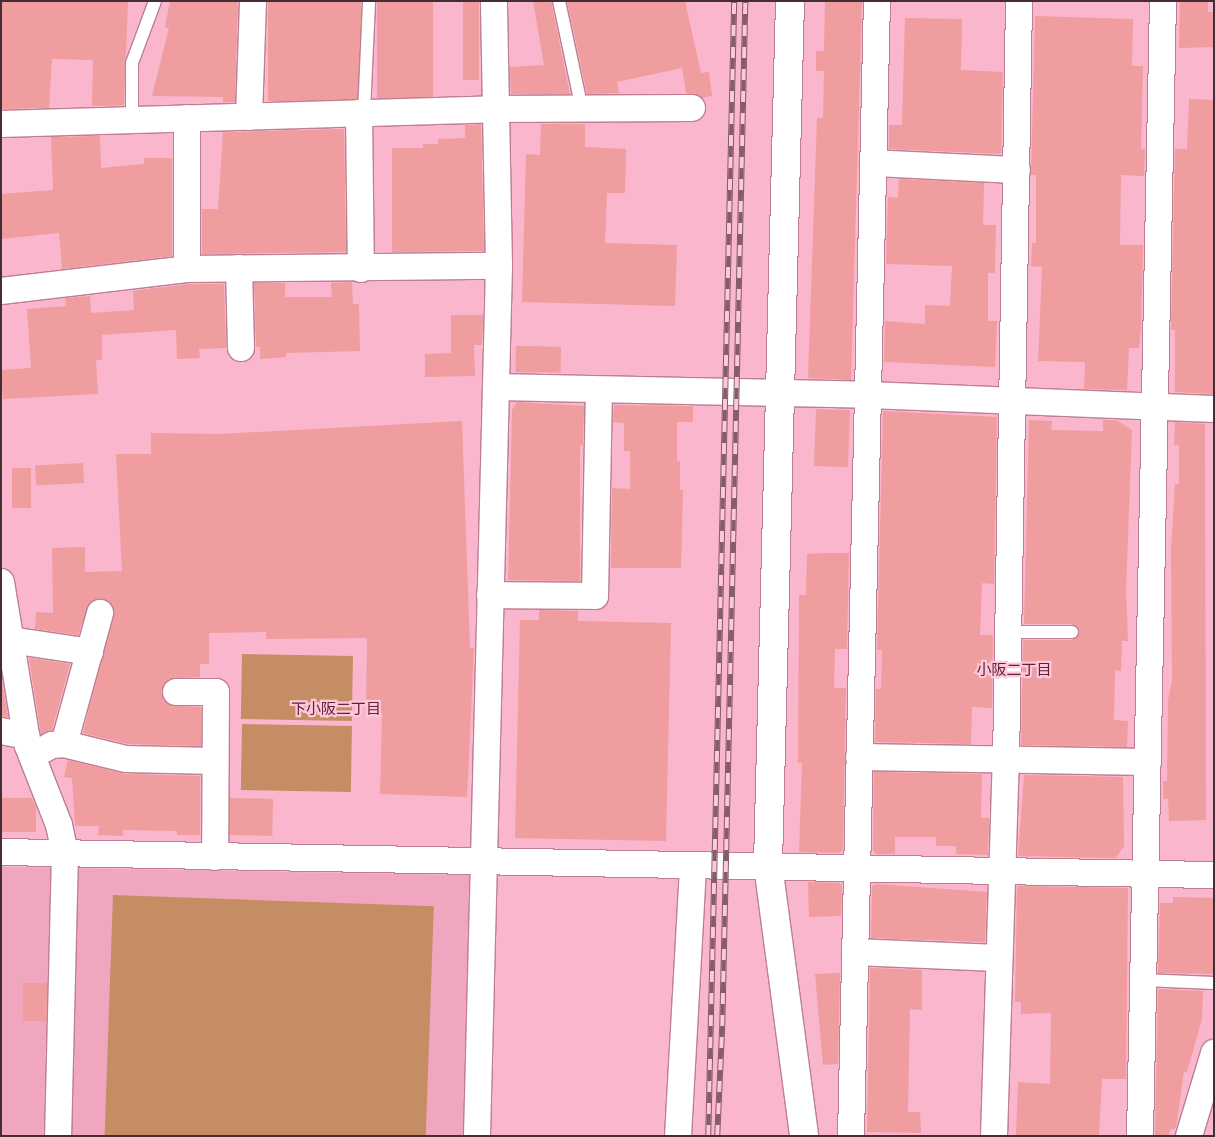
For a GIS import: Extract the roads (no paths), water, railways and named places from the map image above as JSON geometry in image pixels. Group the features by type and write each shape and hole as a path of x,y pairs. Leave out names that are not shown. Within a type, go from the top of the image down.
{"street":[{"path":"249,117 253,1"},
{"path":"477,1136 498,266 494,1"},
{"path":"790,1 782,395 768,865 804,1136"},
{"path":"851,1136 855,869 877,1"},
{"path":"994,1136 997,958 1006,761 1019,1"},
{"path":"1140,1136 1164,1"},
{"path":"1,124 495,109 692,108"},
{"path":"361,113 361,269"},
{"path":"187,118 187,269"},
{"path":"873,163 1017,170"},
{"path":"1,291 187,269 361,269 498,266"},
{"path":"239,268 242,348"},
{"path":"496,387 782,395 868,395 1156,404 1214,409"},
{"path":"490,595 595,596 600,390"},
{"path":"1,582 7,636 29,746 59,825 64,853 58,1136"},
{"path":"64,744 100,613"},
{"path":"7,636 90,652"},
{"path":"176,692 216,692 215,857"},
{"path":"1,731 29,746 64,744 126,758 215,761"},
{"path":"858,757 1148,762"},
{"path":"1,852 483,862 768,865 1145,876 1214,875"},
{"path":"678,1136 693,865"},
{"path":"855,952 997,958"},
{"path":"1188,1136 1214,1053"}],"lane":[{"path":"132,120 132,63 155,1"},
{"path":"361,113 369,1"},
{"path":"559,1 582,109"},
{"path":"1008,632 1072,632"},
{"path":"1143,980 1214,983"}],"railway":[{"path":"708,1136 734,1"},
{"path":"717,1136 722,1026 745,1"}],"district":[{"name":"小阪二丁目","path":"1014,670"},
{"name":"下小阪二丁目","path":"336,709"}]}
